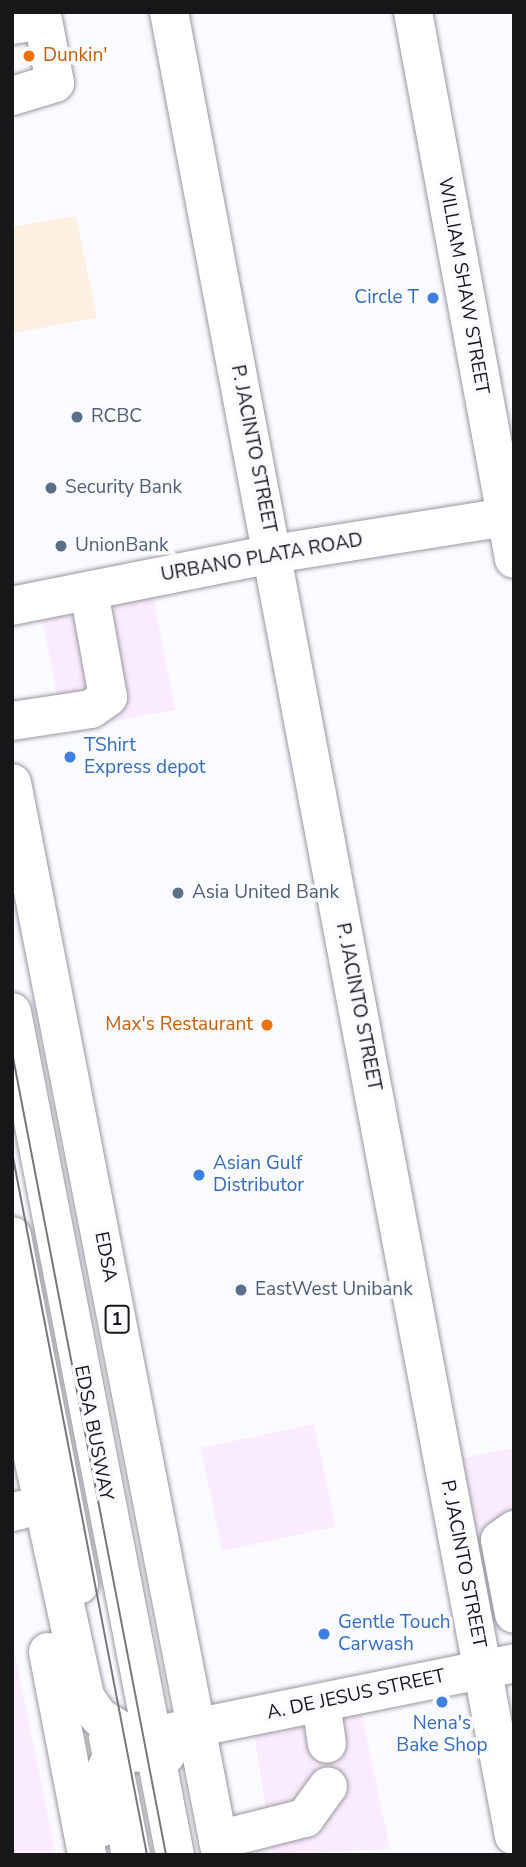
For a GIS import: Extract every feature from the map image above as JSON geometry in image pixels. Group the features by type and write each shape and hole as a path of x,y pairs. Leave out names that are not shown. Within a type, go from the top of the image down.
{"main road":[{"name":"P. JACINTO STREET","path":"169,12 273,554 498,1666 514,1836"},
{"name":"WILLIAM SHAW STREET","path":"413,12 510,517 514,559"},
{"path":"12,24 43,20 55,83 12,96"},
{"name":"URBANO PLATA ROAD","path":"12,606 273,554 510,517"},
{"path":"12,721 91,709 108,697 89,591"},
{"name":"EDSA","path":"12,783 220,1847"},
{"name":"EDSA BUSWAY","path":"12,1012 175,1855"},
{"path":"12,1236 131,1855"},
{"path":"12,1361 80,1682 106,1722 153,1744 178,1760 209,1787"},
{"path":"12,1464 17,1511 88,1855"},
{"path":"514,1530 500,1540 514,1614"},
{"name":"A. DE JESUS STREET","path":"113,1760 198,1727 498,1666"},
{"path":"321,1703 327,1744"},
{"path":"105,1855 96,1790 113,1760"},
{"path":"220,1847 305,1818 328,1786"}],"shaded area":[{"path":"76,216 97,318 12,333 12,227"},
{"path":"152,591 175,710 64,731 41,613"},
{"path":"314,1424 336,1527 222,1551 201,1448"},
{"path":"514,1448 514,1628 496,1631 462,1458"},
{"path":"12,1641 56,1854 52,1855 12,1855"},
{"path":"361,1711 390,1849 273,1855 254,1733"}],"tram line":[{"path":"12,1052 166,1855"},
{"path":"12,1152 147,1855"}],"place":[{"name":"Dunkin'","path":"29,56"},
{"name":"Circle T","path":"433,298"},
{"name":"RCBC","path":"77,417"},
{"name":"Security Bank","path":"51,488"},
{"name":"UnionBank","path":"61,546"},
{"name":"TShirt Express depot","path":"70,757"},
{"name":"Asia United Bank","path":"178,893"},
{"name":"Max's Restaurant","path":"267,1025"},
{"name":"Asian Gulf Distributor","path":"199,1175"},
{"name":"EastWest Unibank","path":"241,1290"},
{"name":"Gentle Touch Carwash","path":"324,1634"},
{"name":"Nena's Bake Shop","path":"442,1702"}]}
